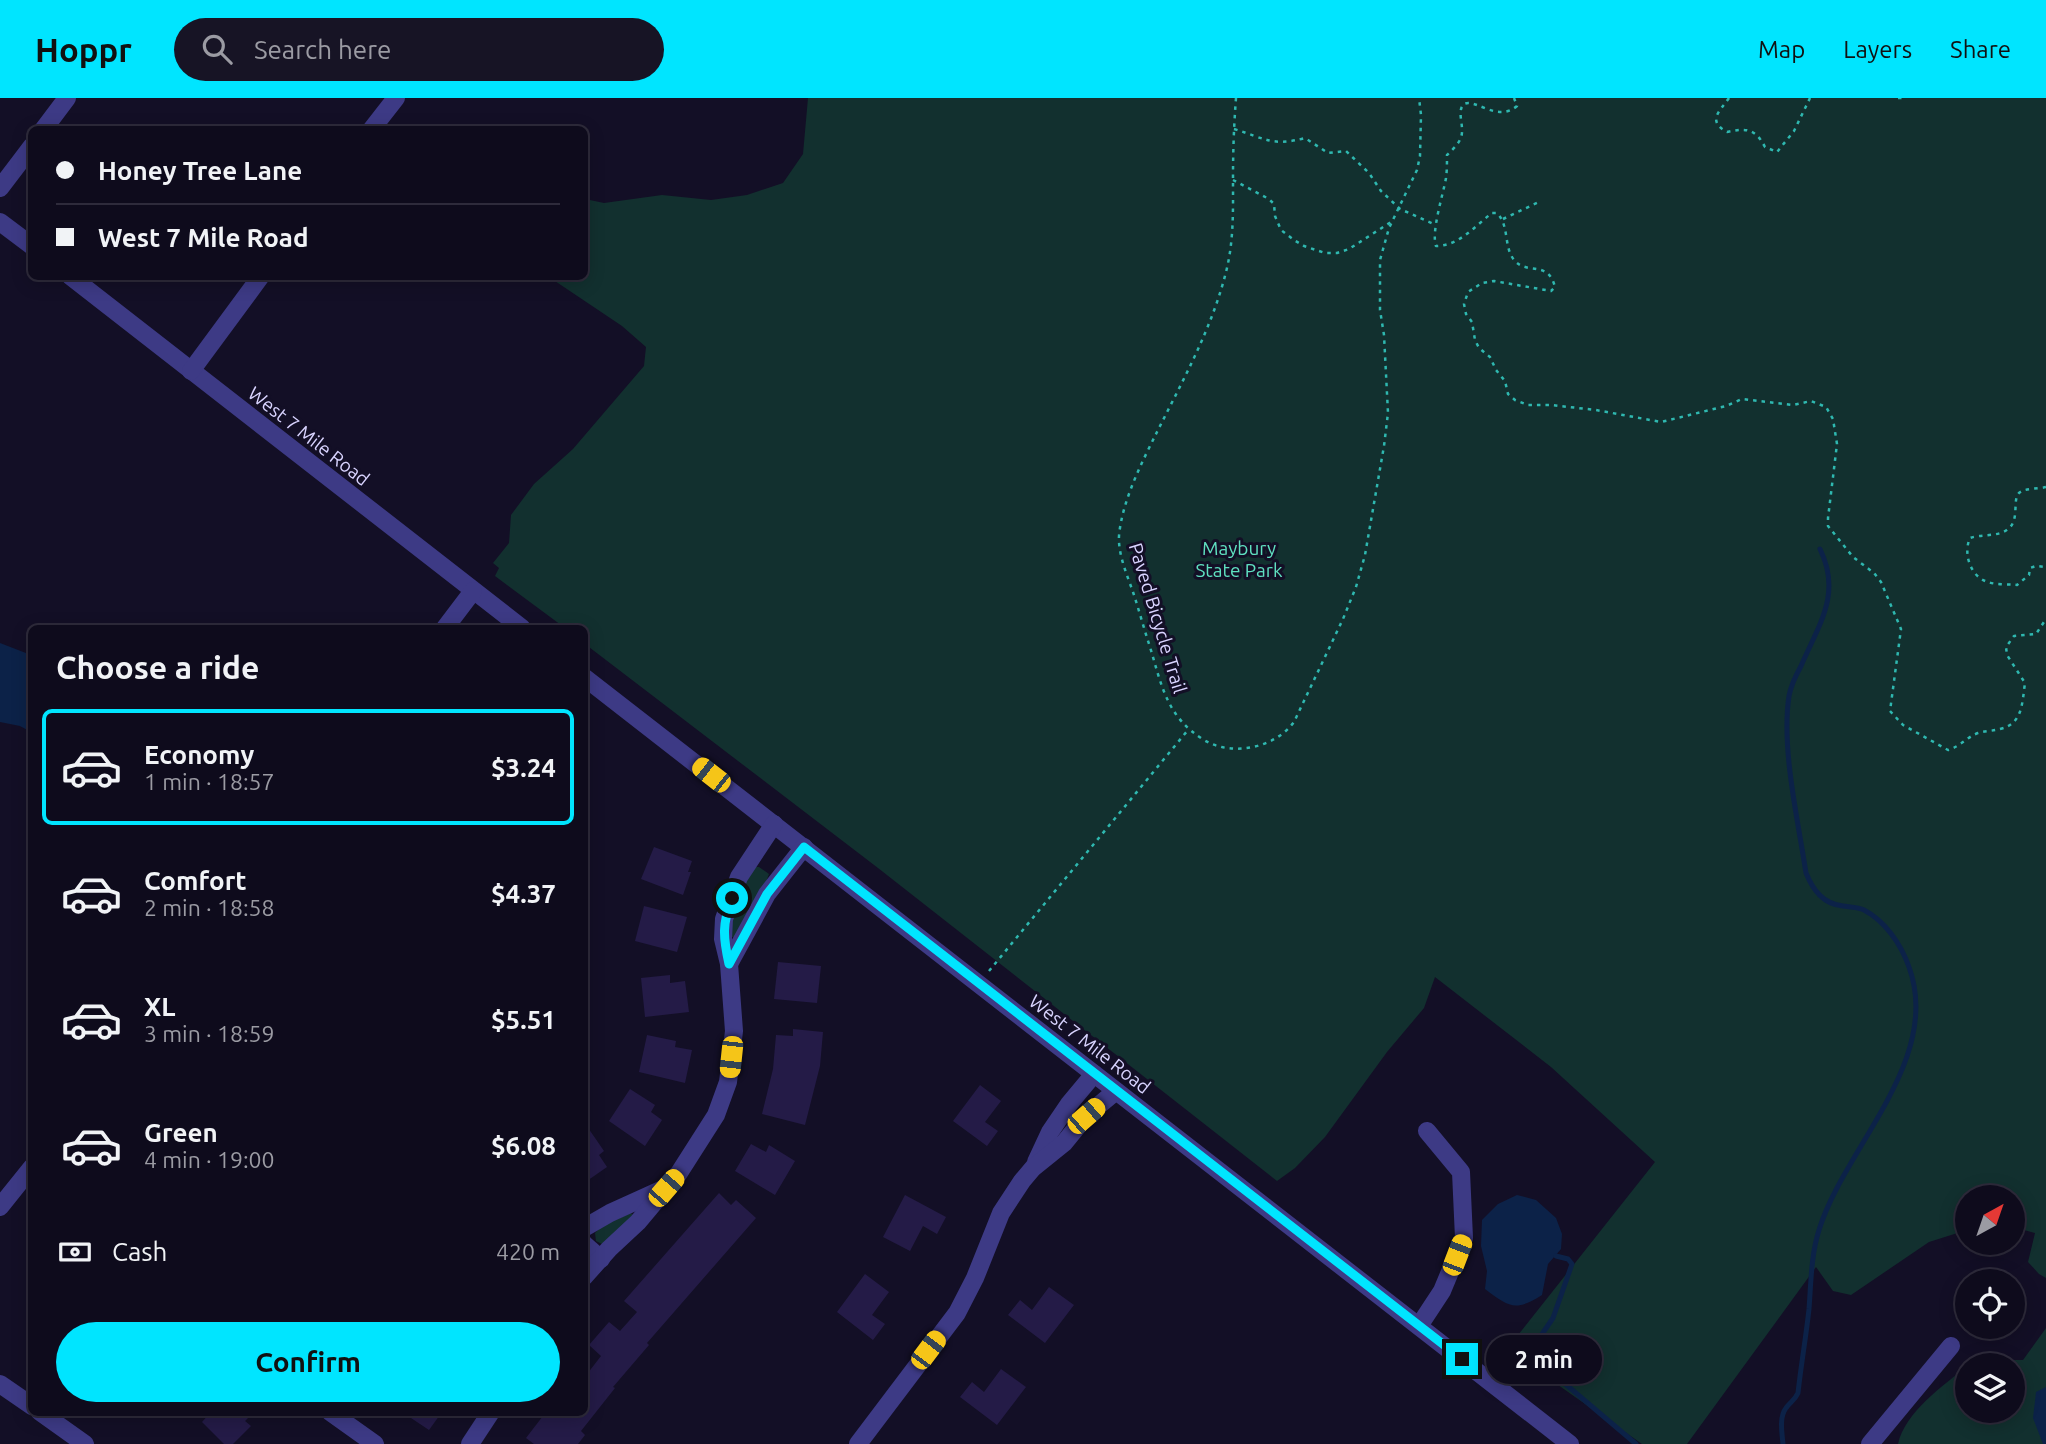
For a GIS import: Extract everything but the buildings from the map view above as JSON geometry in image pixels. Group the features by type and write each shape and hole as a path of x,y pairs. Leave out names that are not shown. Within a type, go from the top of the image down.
{"street":[{"path":"46,126 67,98"},
{"path":"374,126 396,98"},
{"path":"0,188 28,151"},
{"path":"0,222 28,243"},
{"name":"West 7 Mile Road","path":"75,280 518,625"},
{"path":"191,371 258,280"},
{"path":"447,625 473,591"},
{"name":"West 7 Mile Road","path":"588,680 1570,1444"},
{"path":"588,1273 638,1222 679,1173 716,1115 729,1082 734,1031 729,964 723,939 724,919 739,877 774,824"},
{"path":"729,964 767,894 804,847"},
{"path":"1033,1168 1050,1132 1094,1074"},
{"path":"858,1444 957,1313 975,1278 1001,1213 1022,1181 1033,1168 1064,1143 1086,1116 1115,1091"},
{"path":"1419,1326 1442,1291 1464,1238 1461,1172 1427,1132"},
{"path":"0,1207 28,1172"},
{"path":"588,1226 666,1188"},
{"path":"588,1248 601,1259"},
{"path":"1870,1444 1951,1346"},
{"path":"0,1384 28,1403"},
{"path":"46,1416 85,1444"},
{"path":"336,1416 375,1444"},
{"path":"470,1444 488,1416"}],"path":[{"name":"Paved Bicycle Trail","path":"1236,98 1233,222 1230,253 1220,291 1202,341 1138,469 1119,537 1126,572 1161,683 1174,713 1188,730 1210,744 1235,748 1265,744 1283,734 1294,722 1347,608 1365,555 1388,413 1380,310 1380,260 1393,221 1418,163 1421,115 1419,98"},
{"path":"1514,98 1517,106 1510,112 1502,113 1472,102 1468,102 1461,109 1463,127 1460,140 1447,155 1447,174 1433,237 1436,246 1443,246 1466,235 1492,213 1497,213 1503,219 1515,262 1542,269 1552,277 1555,287 1547,291 1494,281 1474,287 1468,292 1464,304 1466,314 1472,322 1475,340 1479,348 1490,356 1505,381 1508,394 1528,405 1585,409 1661,422 1726,406 1742,399 1793,405 1811,401 1826,407 1833,419 1837,444 1828,526 1853,557 1881,582 1901,629 1889,711 1903,725 1948,750 1960,746 1976,733 2004,728 2015,723 2021,711 2025,683 2007,655 2006,647 2014,636 2036,634 2046,619"},
{"path":"1728,98 1717,113 1717,125 1727,132 1753,131 1765,147 1777,152 1794,131 1810,98"},
{"path":"1898,98 1906,98"},
{"path":"1234,129 1275,143 1305,138 1328,153 1346,151 1400,209 1437,226"},
{"path":"1233,180 1269,199 1278,224 1294,240 1313,250 1337,253 1349,249 1393,221"},
{"path":"1503,219 1541,201"},
{"path":"2046,487 2017,494 2015,518 2010,529 1970,538 1967,552 1973,571 1985,582 2017,585 2029,575 2030,568 2046,567"},
{"path":"979,983 1188,730"}],"green space":[{"name":"Maybury State Park","path":"808,98 2046,98 2046,1278 2028,1262 2035,1233 2025,1230 2025,1185 1955,1185 1955,1234 1929,1242 1851,1295 1833,1291 1816,1267 1687,1444 1642,1444 1507,1349 1655,1162 1551,1067 1435,977 1424,1008 1387,1052 1325,1137 1295,1168 1277,1181 878,868 588,646 588,625 561,625 495,576 499,568 493,563 509,543 511,515 534,484 573,449 644,366 646,347 622,326 553,280 588,280 588,200 604,203 662,195 711,200 747,195 783,183 803,154"},
{"path":"754,867 759,867 769,874 735,937 730,937 737,900"},
{"path":"631,1213 632,1218 602,1244 596,1241 595,1233 602,1226"},
{"path":"2046,1328 2046,1444 1898,1444 1908,1421 1936,1391 1955,1376 1955,1423 2025,1423 2025,1357"}],"water":[{"path":"0,643 28,654 28,730 0,722"},
{"path":"1517,1195 1536,1200 1556,1218 1562,1234 1561,1249 1548,1264 1542,1295 1525,1304 1512,1305 1485,1289 1487,1271 1481,1246 1482,1220 1498,1204"},
{"path":"2046,1387 2046,1444 2043,1444 2033,1418 2036,1392"}],"waterway":[{"path":"1783,1444 1782,1416 1798,1393 1813,1259 1819,1230 1831,1199 1886,1103 1902,1069 1913,1036 1916,1002 1906,958 1885,927 1864,910 1836,905 1824,899 1806,873 1789,761 1787,716 1791,688 1826,609 1829,580 1820,549"},
{"path":"1556,1256 1568,1259 1572,1264 1553,1318 1536,1343 1537,1360 1636,1444"}],"route":[{"path":"732,898 724,919 723,939 729,964 767,894 804,847 1462,1359"}]}
